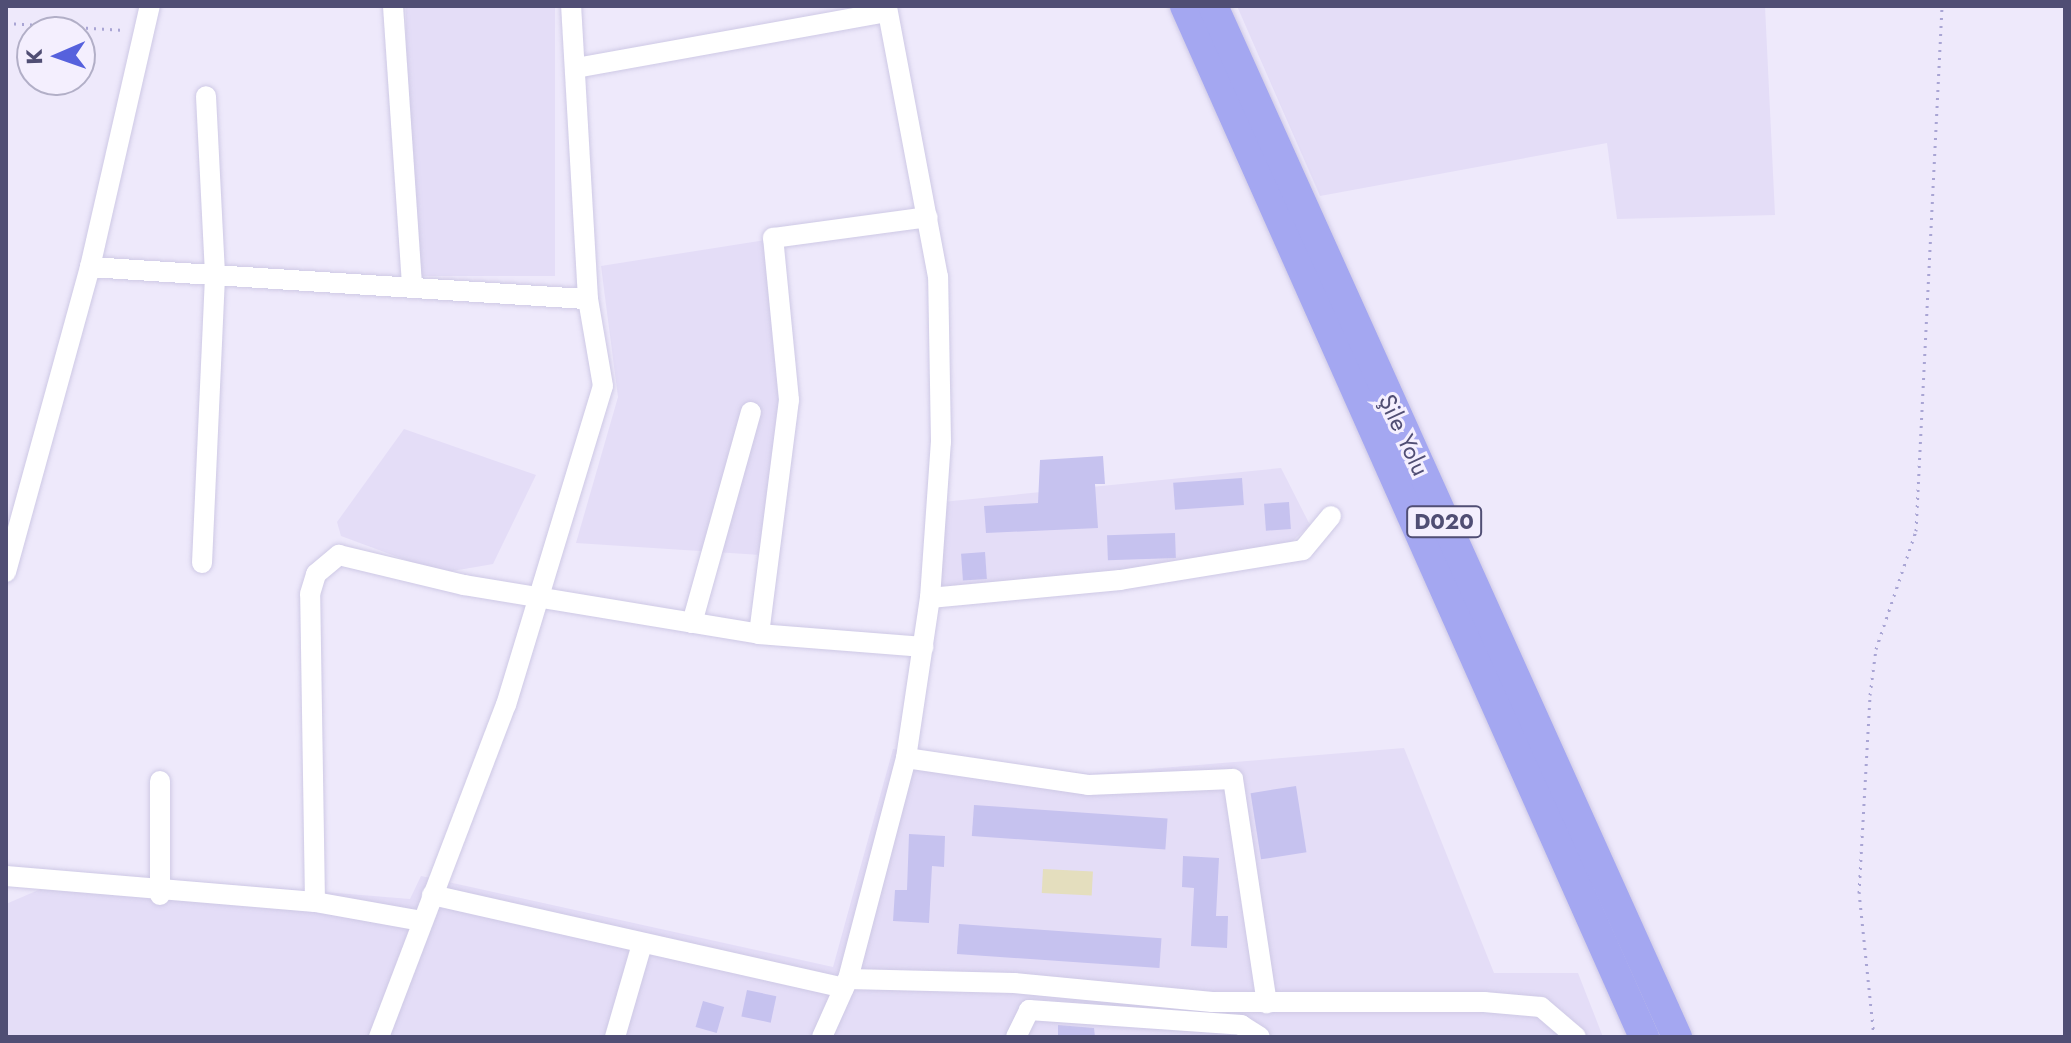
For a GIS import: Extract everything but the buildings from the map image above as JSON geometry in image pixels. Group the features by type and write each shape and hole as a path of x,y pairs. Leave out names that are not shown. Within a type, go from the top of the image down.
{"highway":[{"name":"Şile Yolu","path":"1185,6 1644,1037"},
{"name":"Şile Yolu","path":"1213,6 1677,1037"}],"street":[{"path":"6,572 90,267 150,6"},
{"path":"393,6 412,286"},
{"path":"379,1037 506,705 603,386 588,299 571,6"},
{"path":"576,68 887,9 938,277 941,442 930,598 906,758 846,983 822,1037"},
{"path":"202,563 215,274 206,96"},
{"path":"759,634 789,400 773,238 928,217"},
{"path":"90,267 588,299"},
{"path":"692,623 751,412"},
{"path":"930,598 1120,580 1303,550 1331,516"},
{"path":"315,902 310,594 316,574 348,555 539,598 759,634 923,647"},
{"path":"906,758 1088,785 1233,779 1262,1003 1260,1037 1241,1025 1029,1010 1016,1037"},
{"path":"160,781 160,895"},
{"path":"6,876 160,895 315,902 422,921"},
{"path":"432,895 642,944 846,983 1262,1003 1424,997 1541,1007 1576,1037"},
{"path":"615,1037 642,944"}],"path":[{"path":"1874,1037 1859,893 1870,695 1876,649 1916,531 1942,6"},
{"path":"6,23 145,30"}],"shaded area":[{"path":"406,6 555,6 555,276 406,276"},
{"path":"1237,6 1765,6 1775,215 1617,219 1607,143 1320,196"},
{"path":"765,240 783,373 761,555 576,543 618,397 601,266"},
{"path":"404,429 536,475 493,564 441,573 341,536 337,522"},
{"path":"1281,468 1310,525 1273,559 938,599 942,502"},
{"path":"1404,748 1494,973 1578,973 1603,1037 6,1037 6,904 80,872 410,899 421,876 833,967 893,749 1089,774"},
{"path":"1043,869 1093,872 1092,896 1042,893"}]}
